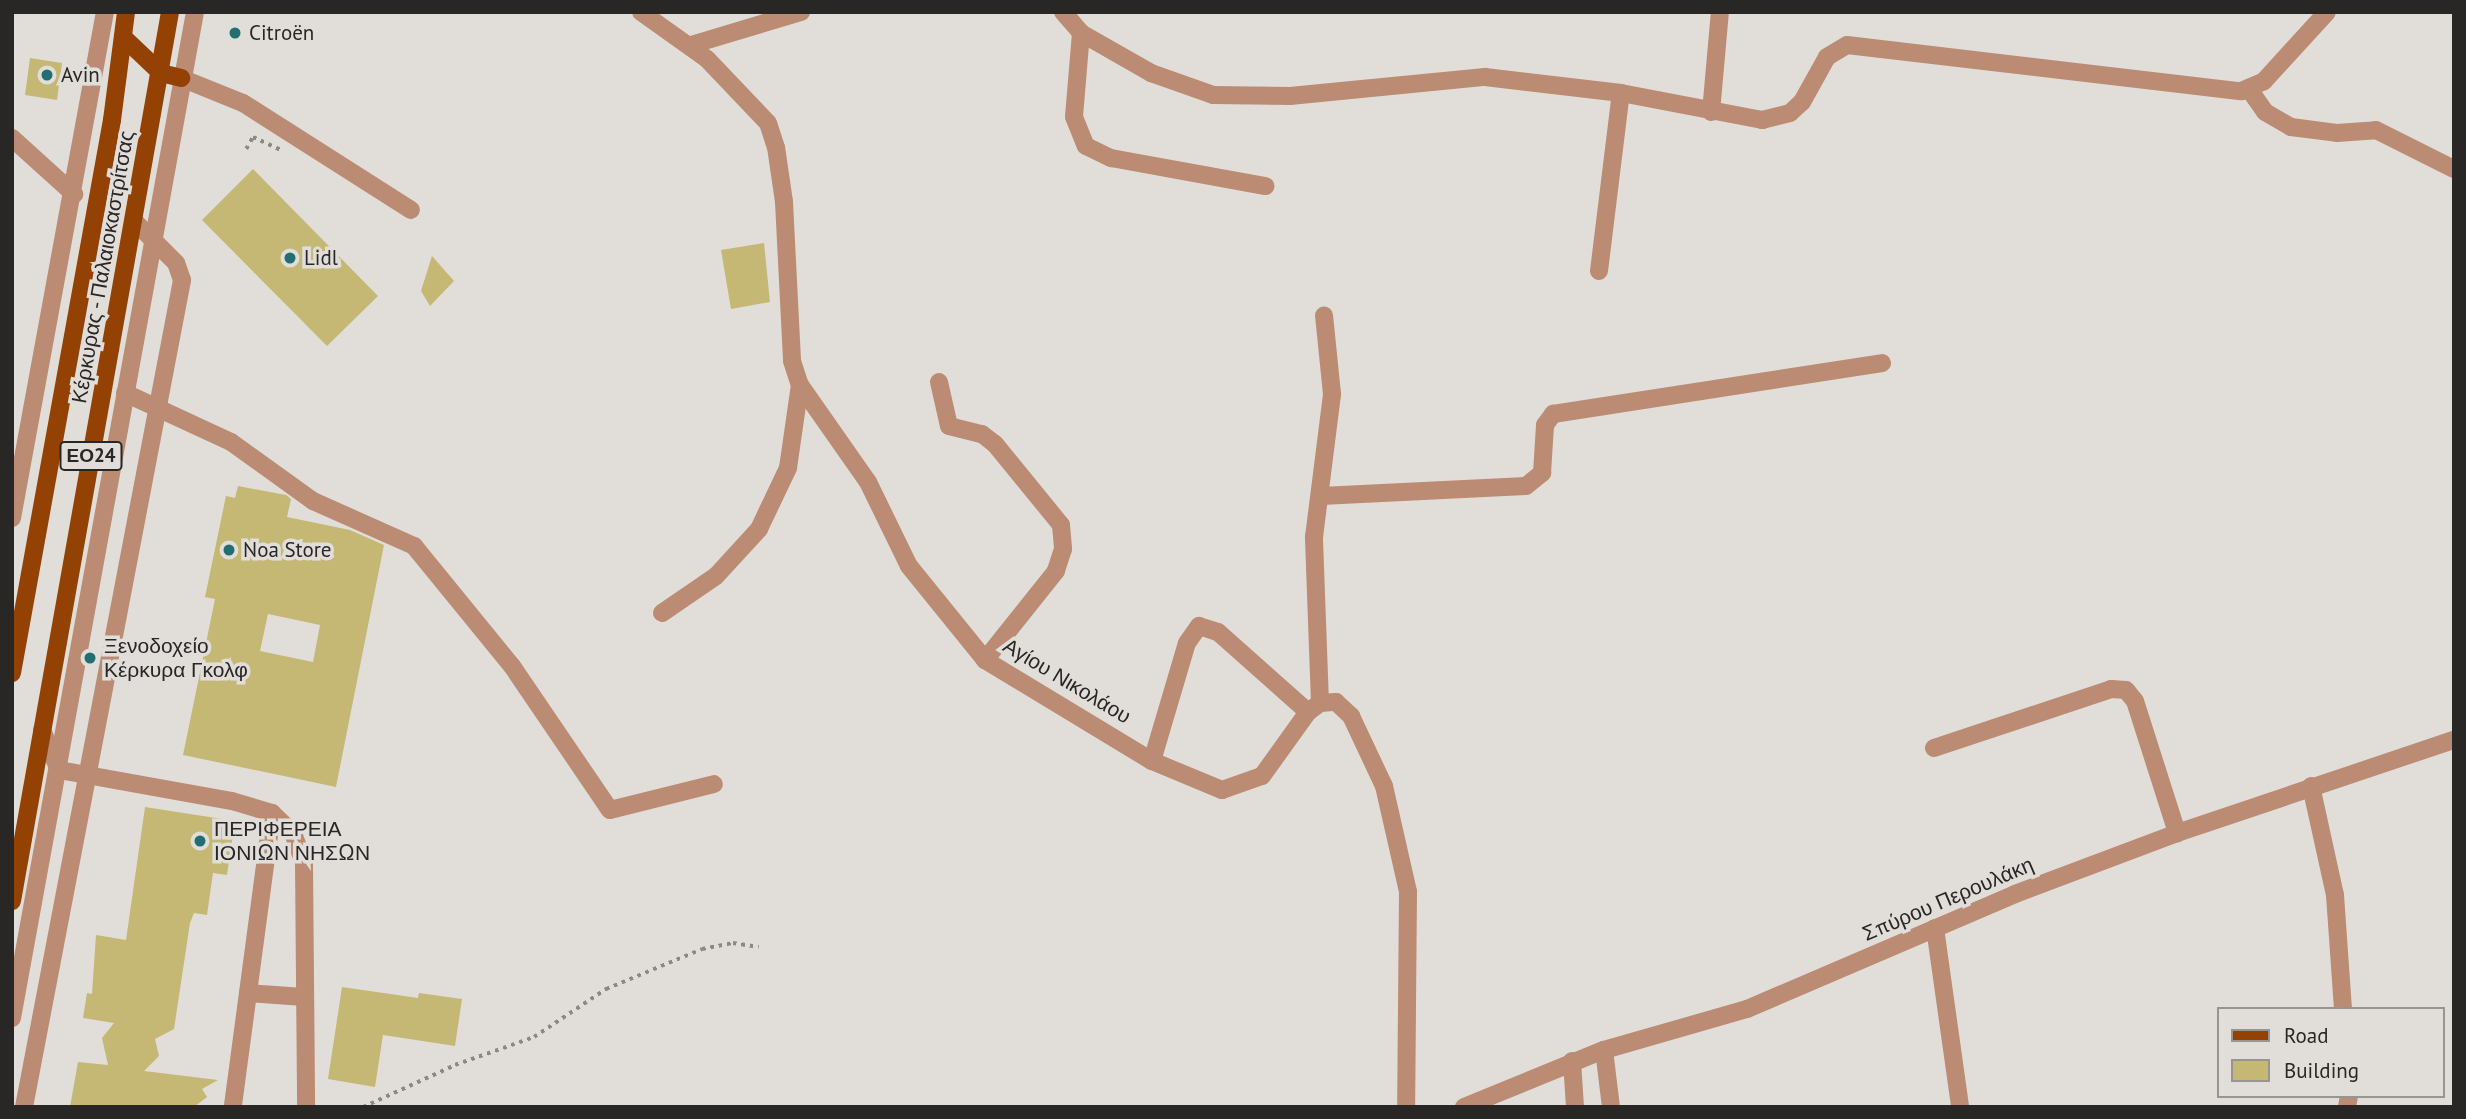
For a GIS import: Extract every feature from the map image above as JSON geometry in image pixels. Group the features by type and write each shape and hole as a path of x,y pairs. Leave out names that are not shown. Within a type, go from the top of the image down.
{"main road":[{"name":"Κέρκυρας - Παλαιοκαστρίτσας","path":"13,667 112,120 126,12"},
{"name":"Κέρκυρας - Παλαιοκαστρίτσας","path":"12,901 135,222 170,12"},
{"path":"123,37 161,73 181,78"}],"street":[{"path":"12,518 74,194 105,12"},
{"path":"12,1018 195,12"},
{"name":"Αγίου Νικολάου","path":"641,12 691,45 742,92 773,134 784,202 792,361 800,385 868,482 909,566 985,660 1152,761 1205,786 1235,789 1269,769 1314,708"},
{"path":"691,45 801,12"},
{"path":"1063,12 1081,33 1151,73 1213,95 1290,96 1485,77 1621,93 1762,120 1790,113 1802,102 1827,57 1847,45 2200,88 2249,89 2270,75 2326,12"},
{"path":"1711,112 1720,12"},
{"path":"1081,33 1074,117 1086,146 1111,158 1265,186"},
{"path":"181,78 243,103 411,210"},
{"path":"2249,89 2265,112 2291,127 2337,133 2376,130 2454,169"},
{"path":"1599,271 1621,93"},
{"path":"12,138 74,194"},
{"path":"24,1107 90,775 182,275 135,222"},
{"path":"1314,708 1314,537 1332,394 1324,315"},
{"path":"1321,496 1526,486 1542,473 1545,425 1553,414 1882,363"},
{"path":"940,382 949,426 982,434 995,444 1061,525 1063,549 1056,571 985,660"},
{"path":"662,613 716,576 765,520 788,468 800,385"},
{"path":"125,393 231,442 313,501 415,546 512,666 610,810 713,784"},
{"path":"1152,761 1187,643 1199,626 1218,632 1314,708"},
{"path":"1934,748 2111,689 2126,690 2135,701 2177,833"},
{"path":"1314,708 1336,702 1351,716 1384,786 1395,828 1410,919 1406,1107"},
{"path":"42,730 59,769"},
{"name":"Σπύρου Περουλάκη","path":"1464,1107 1572,1061 1748,1009 1935,928 2177,833 2454,740"},
{"path":"59,769 232,801 272,814 293,832 304,864 306,1107"},
{"path":"2311,786 2330,860 2343,1007"},
{"path":"233,1107 272,814"},
{"path":"1935,928 1960,1107"},
{"path":"248,993 304,998"},
{"path":"1604,1050 1611,1107"},
{"path":"1572,1061 1575,1107"}],"path":[{"path":"363,1107 455,1065 534,1037 606,989 702,949 733,943 759,947"}],"building":[{"path":"30,58 62,63 57,100 25,95"},
{"name":"Lidl","path":"253,169 378,296 327,346 202,220"},
{"path":"764,243 770,302 731,309 721,250"},
{"path":"432,256 454,281 430,306 421,291"},
{"path":"238,486 286,495 291,499 287,517 350,530 384,545 336,787 183,755 215,599 205,597 226,496 235,498","holes":["268,614 320,625 313,662 260,651"]},
{"path":"145,807 235,821 227,875 213,873 207,915 194,913 190,923 174,1029 155,1039 159,1056 144,1071 218,1080 202,1089 207,1097 194,1107 70,1107 78,1062 108,1065 102,1038 114,1023 83,1018 87,993 92,994 96,935 126,940"},
{"path":"342,987 418,998 419,993 462,999 455,1046 383,1035 375,1087 328,1079"}],"place":[{"name":"Citroën","path":"235,33"},
{"name":"Avin","path":"47,75"},
{"name":"Lidl","path":"290,258"},
{"name":"Noa Store","path":"229,550"},
{"name":"Ξενοδοχείο Κέρκυρα Γκολφ","path":"90,658"},
{"name":"ΠΕΡΙΦΕΡΕΙΑ ΙΟΝΙΩΝ ΝΗΣΩΝ","path":"200,841"}]}
